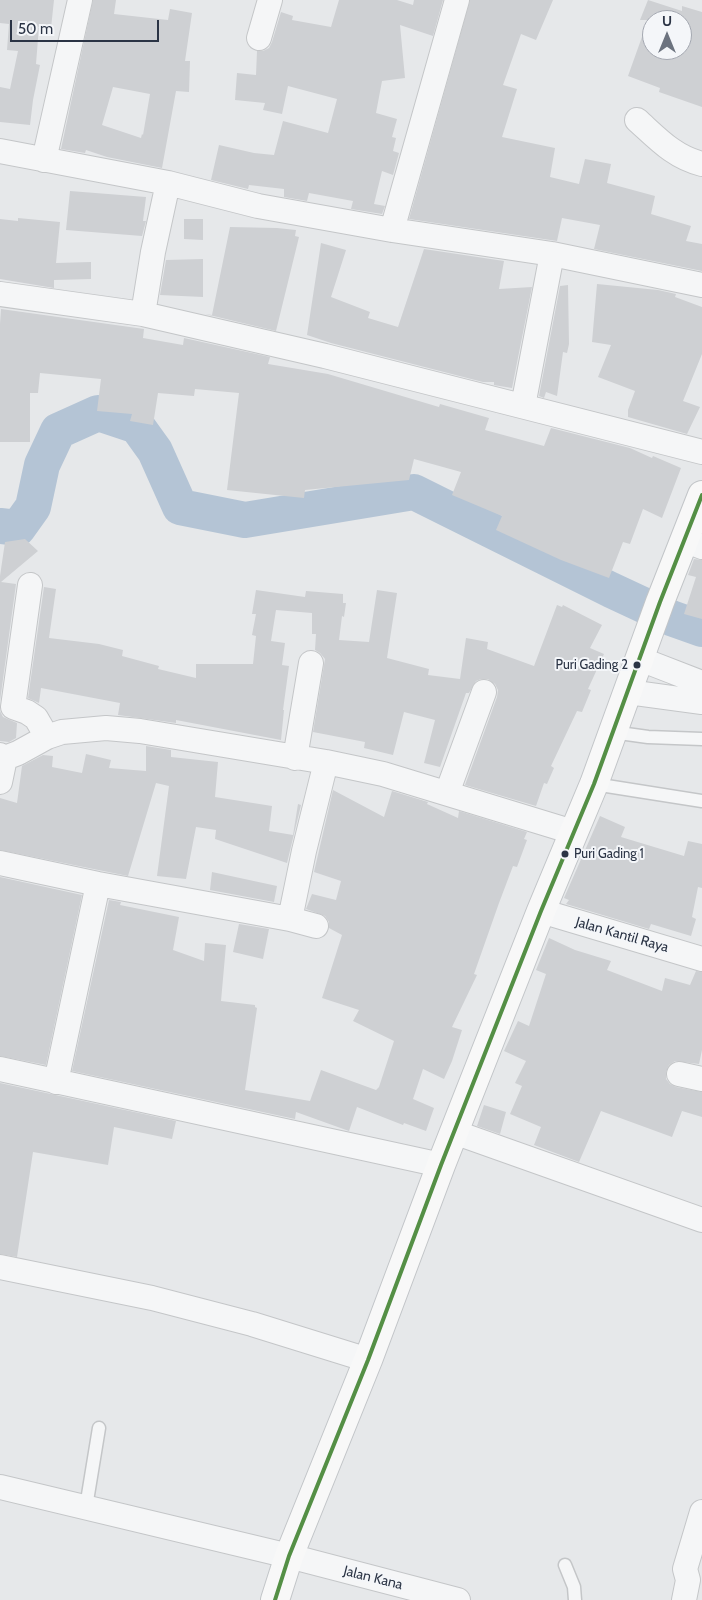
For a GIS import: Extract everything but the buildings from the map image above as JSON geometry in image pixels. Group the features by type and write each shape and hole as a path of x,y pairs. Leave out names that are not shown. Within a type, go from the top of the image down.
{"main road":[{"path":"275,1600 289,1556 368,1360 441,1165 541,911 594,784 660,602 693,544 702,495"}],"street":[{"path":"44,160 80,0"},
{"path":"259,38 270,0"},
{"path":"392,230 457,0"},
{"path":"637,120 672,151 687,160 702,164"},
{"path":"0,151 168,183 258,206 392,230 552,254 702,285"},
{"path":"144,314 153,252 168,183"},
{"path":"523,406 552,254"},
{"path":"0,294 144,314 325,356 702,452"},
{"path":"30,585 13,707 27,712 36,718 47,737"},
{"path":"644,647 702,683"},
{"path":"295,758 311,663"},
{"path":"447,793 484,692"},
{"path":"628,692 702,702"},
{"path":"0,782 2,756 18,753 47,737 62,732 106,728 140,731 326,762 384,774 573,832"},
{"path":"290,919 304,851 326,762"},
{"path":"0,863 98,884 290,919 316,926"},
{"path":"56,1082 98,884"},
{"name":"Jalan Kantil Raya","path":"541,911 702,959"},
{"path":"0,1069 441,1165"},
{"path":"679,1074 702,1079"},
{"path":"454,1132 702,1220"},
{"path":"0,1267 152,1298 252,1324 368,1360"},
{"name":"Jalan Kana","path":"0,1487 289,1556 458,1600"},
{"path":"684,1600 702,1512"},
{"path":"668,1600 674,1584 692,1564"}],"lane":[{"path":"612,732 648,737 702,739"},
{"path":"594,784 702,801"},
{"path":"86,1507 98,1428"},
{"path":"566,1565 574,1587 575,1600"}],"waterway":[{"path":"0,526 18,528 33,507 42,465 58,431 98,413 137,426 155,451 180,507 245,520 414,492 611,590 671,618 702,629"}],"transit line":[{"path":"275,1600 289,1556 368,1360 441,1165 541,911 594,784 660,602 702,495"}],"place":[{"name":"Puri Gading 2","path":"637,665"},
{"name":"Puri Gading 1","path":"565,854"}]}
